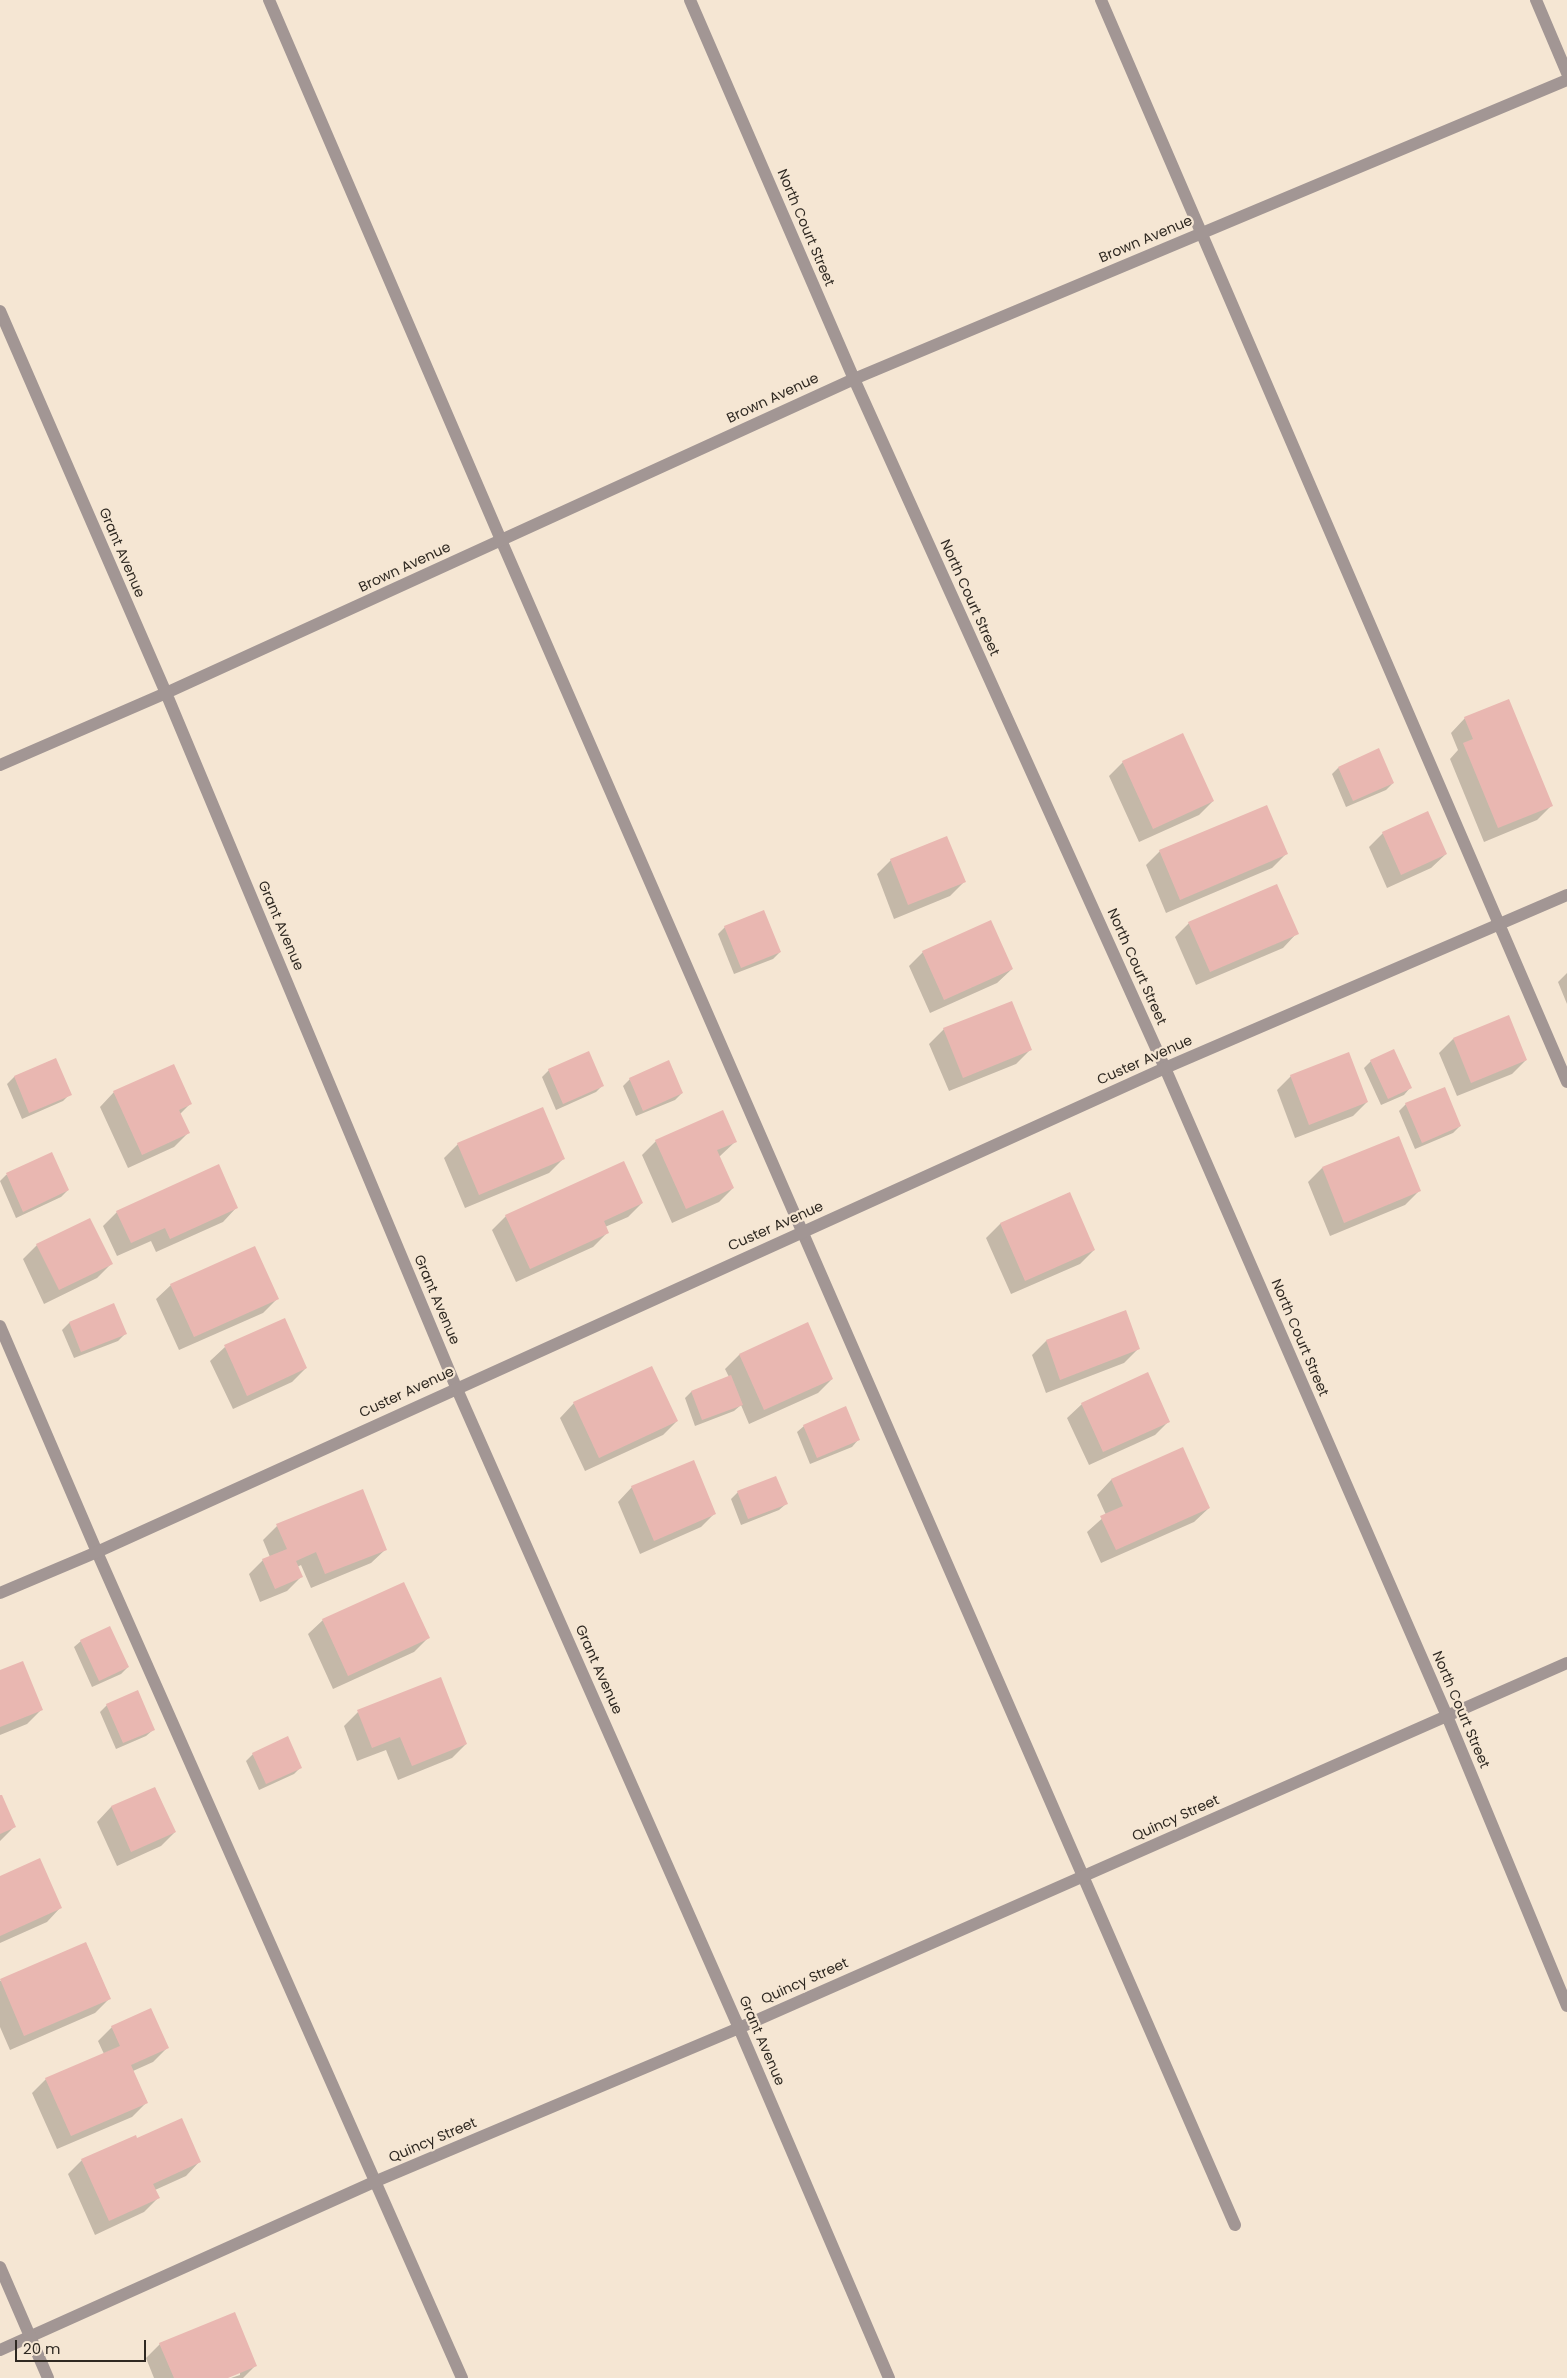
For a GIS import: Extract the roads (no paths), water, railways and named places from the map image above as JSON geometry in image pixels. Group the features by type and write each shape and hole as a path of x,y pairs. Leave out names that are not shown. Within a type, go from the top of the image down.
{"street":[{"path":"269,0 501,540 1235,2225"},
{"name":"North Court Street","path":"690,0 854,379 1166,1068 1447,1716 1567,2006"},
{"path":"1101,0 1498,926 1567,1082"},
{"path":"1536,0 1567,73"},
{"name":"Brown Avenue","path":"0,765 166,693 854,379 1567,80"},
{"name":"Grant Avenue","path":"0,312 166,693 456,1387 739,2028 889,2378"},
{"name":"Custer Avenue","path":"0,1593 97,1552 456,1387 1166,1068 1567,895"},
{"path":"0,1326 97,1552 462,2378"},
{"name":"Quincy Street","path":"0,2350 374,2182 739,2028 1567,1664"},
{"path":"0,2267 48,2378"}]}
